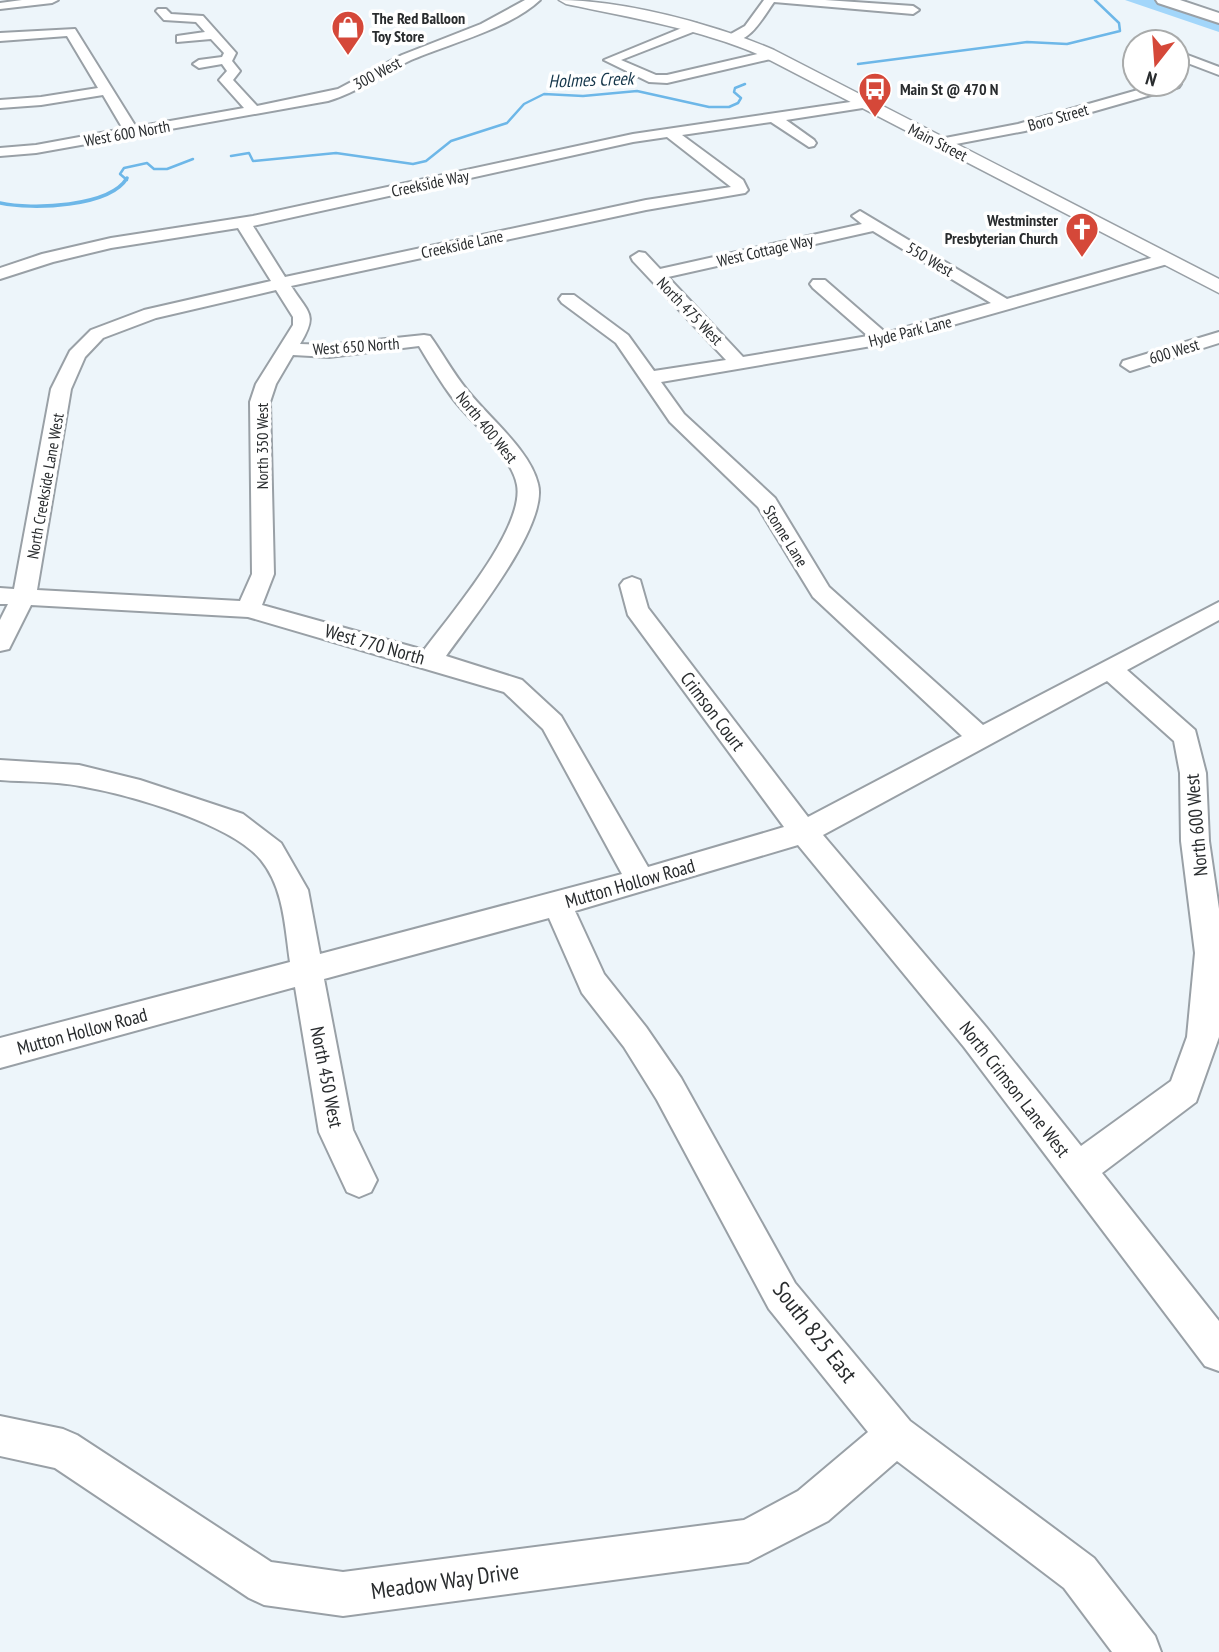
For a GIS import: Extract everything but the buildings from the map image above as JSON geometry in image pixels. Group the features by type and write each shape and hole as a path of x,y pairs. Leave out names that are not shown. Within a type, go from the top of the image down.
{"highway":[{"path":"1164,0 1219,18"},
{"path":"1214,0 1219,2"}],"main road":[{"name":"Main Street","path":"566,0 733,38 771,55 1219,287"}],"street":[{"path":"0,6 52,0"},
{"name":"300 West","path":"253,110 307,102 343,92 394,63 475,32 534,0"},
{"path":"733,38 749,29 770,0"},
{"path":"778,0 912,10"},
{"path":"162,11 168,17 199,19 230,53 226,60"},
{"path":"694,27 610,60 654,79 667,79 771,55"},
{"path":"0,37 71,32 132,132"},
{"path":"181,39 213,34"},
{"path":"226,60 234,72 226,80 228,90 253,110"},
{"path":"198,64 226,60"},
{"path":"1191,60 1219,71"},
{"name":"Boro Street","path":"1191,79 1219,71"},
{"path":"0,104 41,101 108,90"},
{"name":"Boro Street","path":"940,143 1020,128 1125,98"},
{"name":"Creekside Way","path":"0,275 48,258 111,243 243,223 602,145 670,132 864,104"},
{"name":"West 600 North","path":"0,152 253,110"},
{"path":"773,117 808,143"},
{"name":"Creekside Lane","path":"97,334 150,314 282,283 646,205 740,190 738,183 670,132"},
{"path":"590,133 602,145"},
{"name":"550 West","path":"853,212 1007,306"},
{"name":"North 350 West","path":"243,223 302,317 302,325 266,384 260,402 263,574 248,609"},
{"name":"West Cottage Way","path":"656,275 876,226"},
{"name":"North 475 West","path":"639,257 740,363"},
{"name":"Hyde Park Lane","path":"649,378 882,339 1165,260"},
{"path":"819,284 882,339"},
{"name":"Stonne Lane","path":"568,299 622,338 677,418 766,503 821,592 981,738"},
{"name":"North Creekside Lane West","path":"0,643 61,389 77,355 97,334"},
{"name":"600 West","path":"1130,365 1219,337"},
{"name":"West 650 North","path":"287,349 329,351 424,340"},
{"name":"North 400 West","path":"424,340 458,392 518,466 529,487 527,512 511,546 430,660"},
{"name":"Crimson Court","path":"632,585 636,609 804,832"},
{"name":"West 770 North","path":"12,596 248,609 513,686 552,723 641,881"},
{"name":"Mutton Hollow Road","path":"0,1053 641,881 804,832 1219,610"},
{"name":"North 600 West","path":"1078,1169 1184,1091 1203,1037 1210,953 1195,841 1193,773 1186,737 1110,669"},
{"name":"North 450 West","path":"0,770 79,775 140,790 233,822 271,850 293,890 336,1132 359,1180"},
{"name":"North Crimson Lane West","path":"804,832 905,951 1219,1352"},
{"name":"South 825 East","path":"557,904 593,983 635,1037 669,1088 782,1296 896,1435 1079,1573 1139,1652"},
{"name":"Meadow Way Drive","path":"0,1436 63,1449 264,1583 344,1594 748,1541 813,1506 896,1435"}],"shaded area":[{"path":"1125,0 1157,0 1219,21 1219,32"}],"waterway":[{"name":"Holmes Creek","path":"858,64 1027,42 1067,44 1120,31 1119,23 1095,0"},
{"name":"Holmes Creek","path":"231,156 249,153 253,161 336,153 413,164 426,161 451,141 507,123 524,104 544,94 583,96 637,91 709,107 729,107 738,103 741,98 734,92 735,88 745,84"},
{"name":"Holmes Creek","path":"126,179 120,174 124,168 147,163 154,169 167,169 193,159"},
{"name":"Holmes Creek","path":"0,203 50,206 88,201 118,188 126,179"}],"place":[{"name":"The Red Balloon Toy Store","path":"348,57"},
{"name":"Main St @ 470 N","path":"875,119"},
{"name":"Westminster Presbyterian Church","path":"1082,259"}]}
